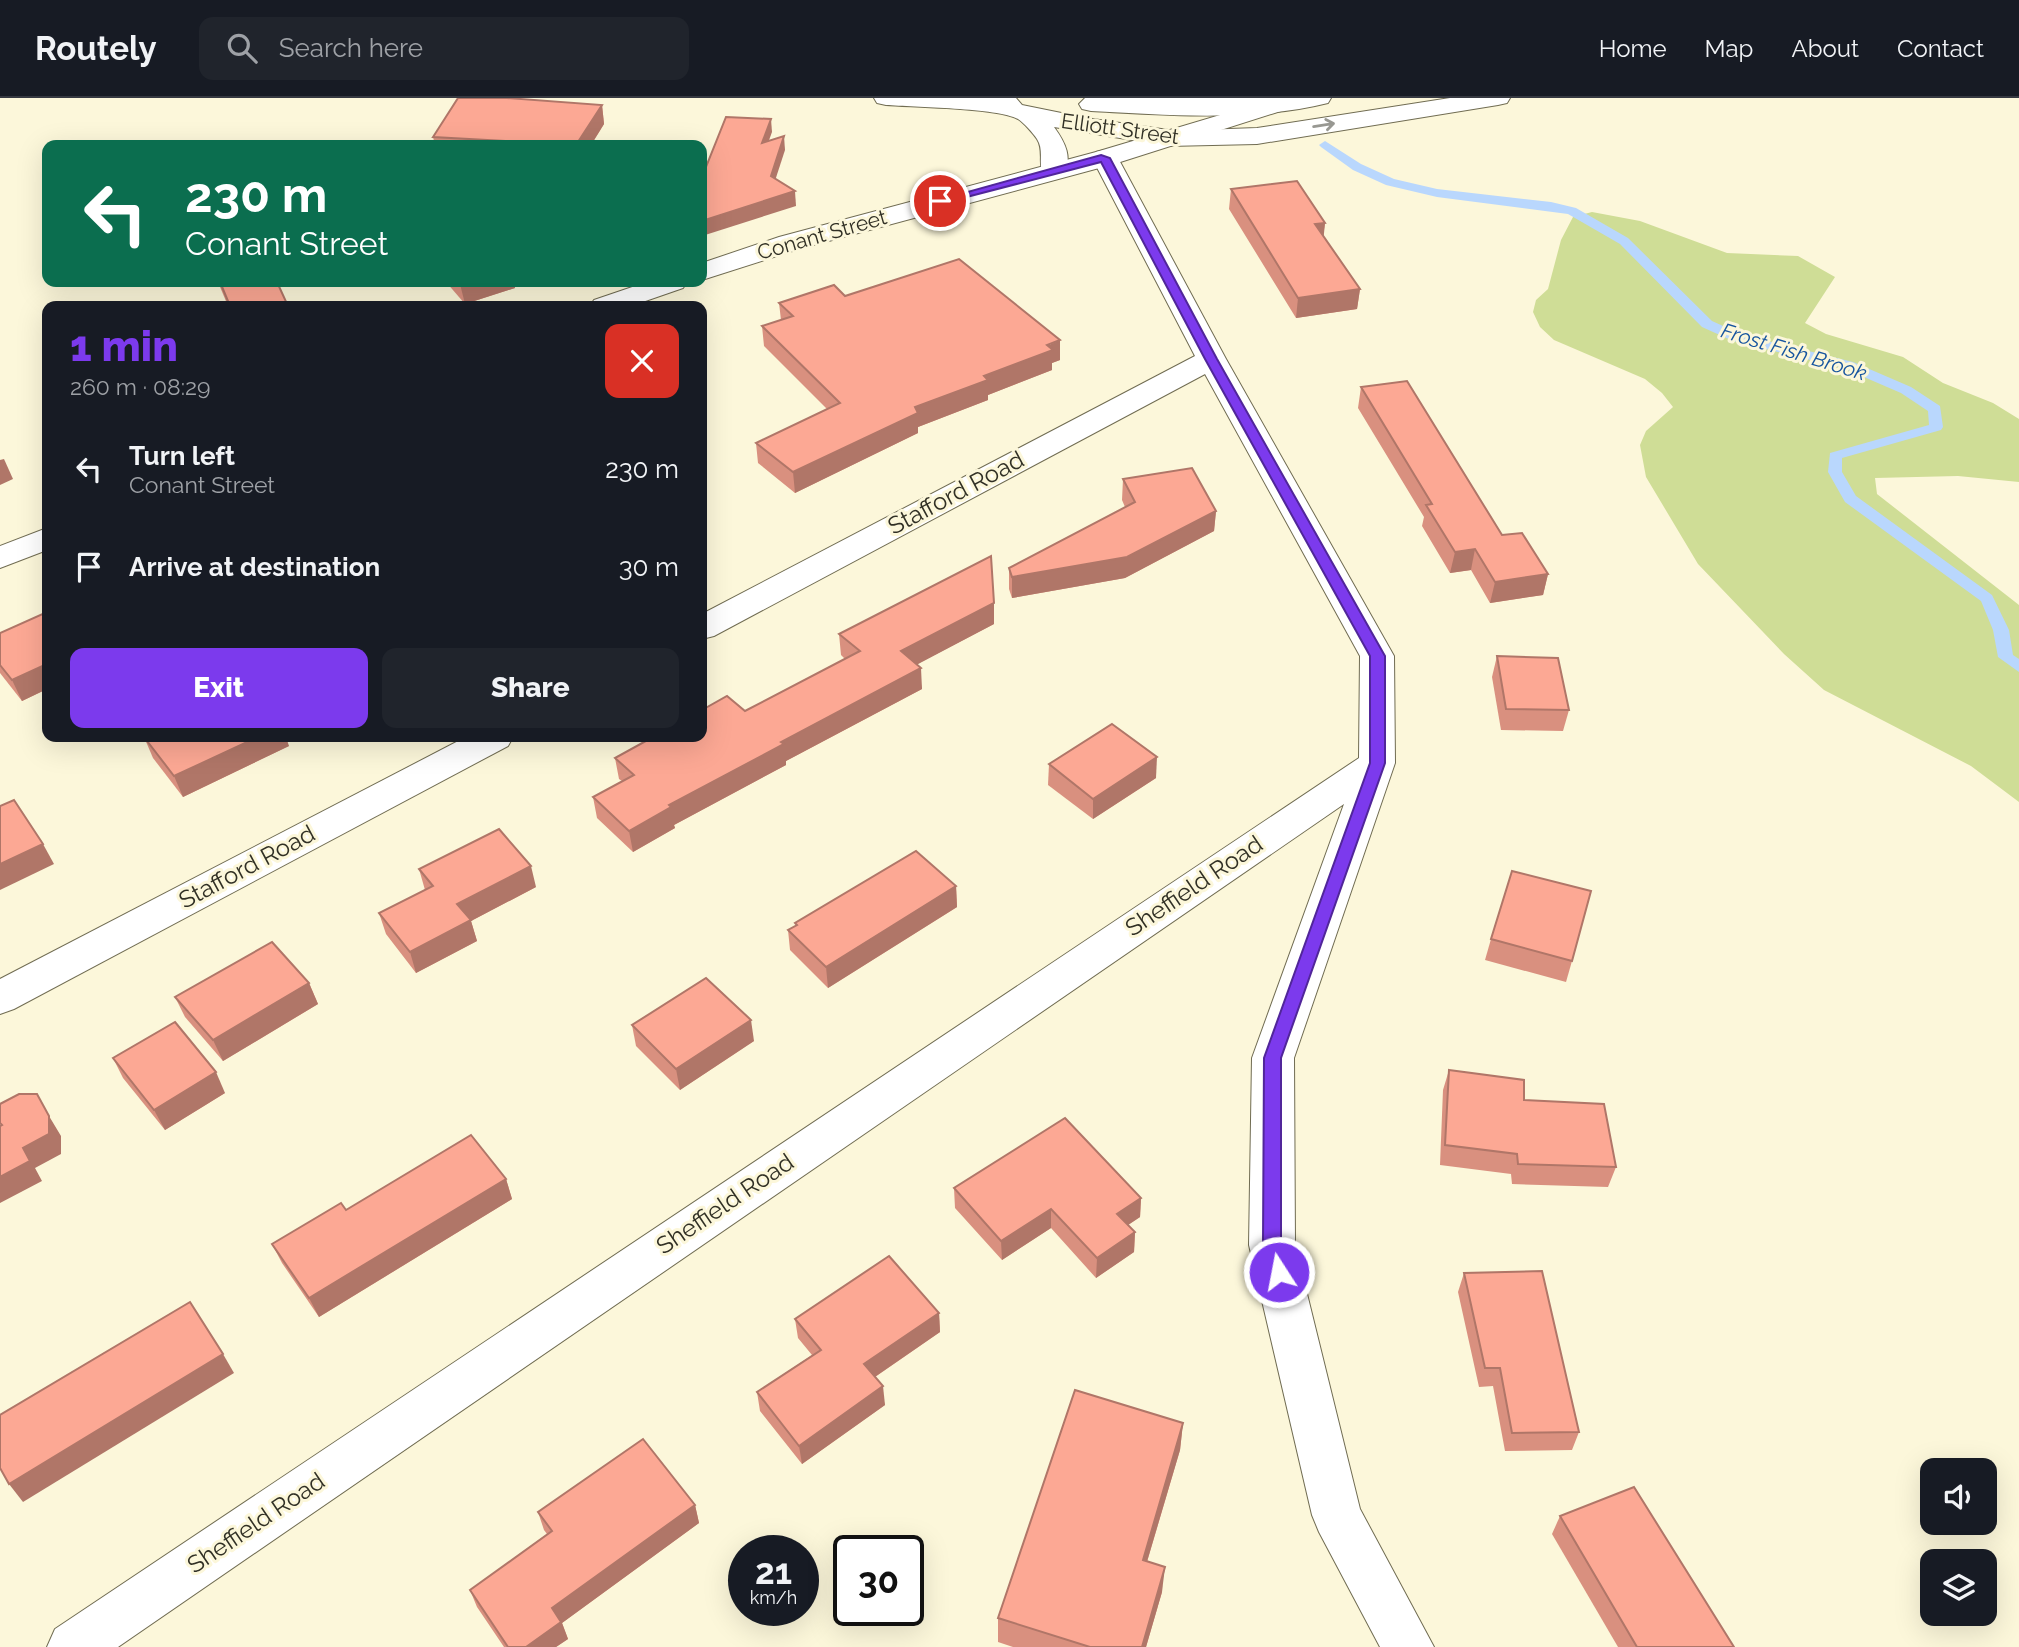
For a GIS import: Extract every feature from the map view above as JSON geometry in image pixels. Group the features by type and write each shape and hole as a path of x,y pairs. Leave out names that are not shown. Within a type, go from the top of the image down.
{"street":[{"name":"Elliott Street","path":"886,98 984,105 1072,103 1193,108 1275,105"},
{"name":"Conant Street","path":"707,270 789,243 1105,158 1275,105 1319,98"},
{"name":"Conant Street","path":"1105,158 1498,98"},
{"name":"Elliott Street","path":"984,105 1028,116 1168,138 1257,136"},
{"path":"1028,116 1045,129 1054,143 1057,156 1053,170"},
{"path":"1105,158 1211,359 1377,656 1377,763 1273,1058 1272,1245 1337,1516 1401,1643"},
{"path":"618,301 659,287"},
{"name":"Stafford Road","path":"707,625 1211,359"},
{"path":"0,558 42,540"},
{"name":"Stafford Road","path":"0,998 486,742"},
{"name":"Sheffield Road","path":"73,1647 1377,763"}],"green space":[{"path":"1592,212 1640,221 1727,253 1798,256 1835,277 1805,323 1826,334 1903,357 1943,383 1993,403 2019,419 2019,482 1958,476 1875,478 1877,494 2019,605 2019,802 1971,766 1824,690 1784,654 1698,564 1646,477 1640,445 1646,431 1673,407 1662,393 1645,379 1554,340 1540,327 1533,312 1536,300 1548,289 1561,240 1573,217"}],"building":[{"path":"458,98 507,98 602,105 579,140 433,137"},
{"path":"726,117 771,119 762,143 784,136 771,176 795,191 707,219 707,164"},
{"path":"1297,181 1325,223 1315,224 1360,289 1298,298 1231,189"},
{"path":"959,259 1060,340 1047,345 1053,350 984,376 988,380 915,407 918,413 793,472 756,443 840,403 762,326 793,316 779,303 834,285 845,296"},
{"path":"222,287 279,287 286,301 228,301"},
{"path":"1407,381 1502,535 1522,533 1548,574 1495,582 1475,549 1455,552 1426,505 1432,504 1361,387"},
{"path":"1192,468 1216,511 1127,557 1012,577 1009,568 1135,502 1123,479"},
{"path":"991,556 994,603 901,651 921,668 781,742 784,744 669,805 671,807 629,831 593,797 634,775 615,758 644,742 707,742 707,707 727,696 745,711 860,651 839,634"},
{"path":"42,614 42,666 12,680 0,665 0,633"},
{"path":"1497,656 1558,658 1569,710 1506,709"},
{"path":"1112,724 1157,757 1093,799 1049,764"},
{"path":"148,742 247,742 174,776"},
{"path":"14,800 43,844 0,864 0,806"},
{"path":"499,829 531,866 457,904 471,920 410,952 379,913 433,886 419,869"},
{"path":"916,851 956,886 826,967 788,930 797,925 795,923"},
{"path":"1512,871 1591,891 1572,961 1491,939"},
{"path":"272,942 309,983 213,1040 175,997"},
{"path":"706,978 751,1020 676,1069 632,1025"},
{"path":"175,1022 216,1072 154,1110 113,1058"},
{"path":"1449,1070 1524,1080 1524,1100 1604,1104 1616,1167 1518,1164 1517,1154 1445,1145"},
{"path":"19,1094 37,1094 49,1116 49,1134 23,1148 30,1161 0,1177 0,1104"},
{"path":"1065,1118 1141,1198 1117,1214 1135,1232 1097,1258 1051,1209 1001,1241 954,1188"},
{"path":"471,1135 506,1179 309,1298 272,1244 341,1203 346,1210"},
{"path":"889,1256 939,1313 864,1364 883,1386 799,1446 757,1392 821,1350 795,1319"},
{"path":"1542,1271 1579,1432 1512,1433 1500,1368 1485,1368 1464,1273"},
{"path":"190,1302 223,1354 9,1484 0,1468 0,1415"},
{"path":"1075,1390 1183,1423 1143,1560 1165,1567 1142,1647 1090,1647 998,1618"},
{"path":"643,1439 695,1505 552,1608 561,1622 526,1647 508,1647 470,1590 552,1531 538,1512"},
{"path":"1634,1487 1734,1647 1637,1647 1560,1516"}],"waterway":[{"name":"Frost Fish Brook","path":"1325,145 1357,167 1390,182 1437,193 1551,206 1572,211 1624,241 1707,324 1738,338 1848,365 1906,390 1935,409 1936,427 1835,456 1835,472 1850,499 1987,598 2001,630 2006,657 2019,667"}],"route":[{"path":"940,201 1105,158 1211,359 1377,656 1377,763 1273,1058 1272,1245 1279,1272"}]}
